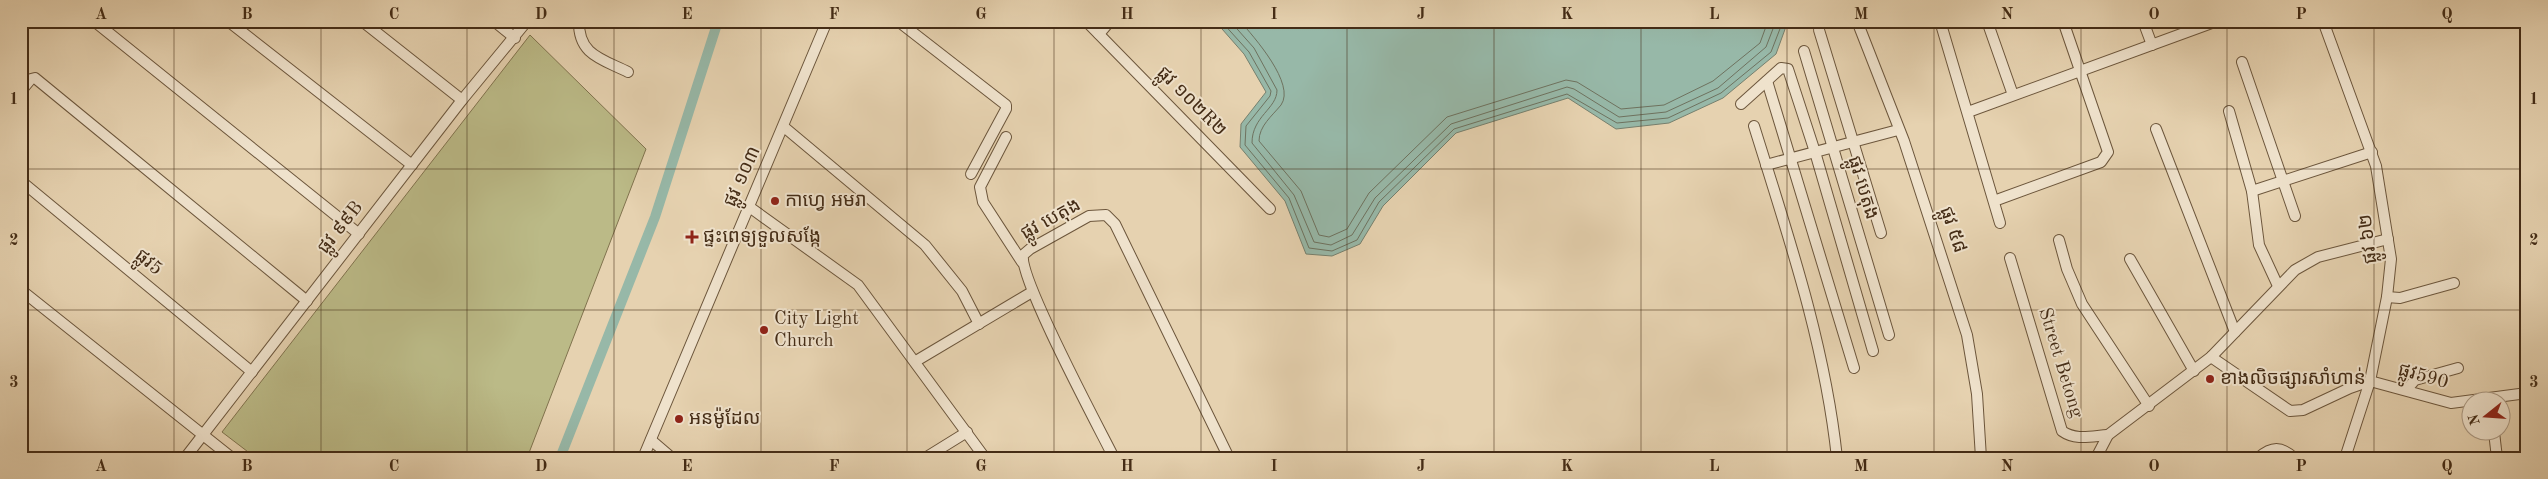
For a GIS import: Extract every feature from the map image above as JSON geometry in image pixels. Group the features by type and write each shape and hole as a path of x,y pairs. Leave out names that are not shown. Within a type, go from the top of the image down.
{"street":[{"path":"94,21 359,234"},
{"path":"228,21 412,166"},
{"path":"362,21 462,100"},
{"path":"494,21 515,38"},
{"name":"ផ្លូវ ៩៩B","path":"185,458 462,100 515,38 527,21"},
{"path":"579,21 581,41 590,53 628,72"},
{"name":"ផ្លូវ ១០៣","path":"643,458 748,206 784,127 827,21"},
{"path":"898,21 1006,105 1006,109 971,174"},
{"name":"ផ្លូវ ១០២R២","path":"1086,21 1270,209"},
{"path":"1099,34 1110,21"},
{"name":"ផ្លូវ ៥៨","path":"1857,21 1948,271 1967,335 1977,394 1981,458"},
{"path":"1940,21 2000,223"},
{"path":"1986,21 2013,95"},
{"path":"1994,201 2101,162 2108,152 2063,21"},
{"path":"2143,21 2152,46"},
{"path":"1968,112 2217,21"},
{"name":"ផ្លូវ ៦២","path":"2323,21 2372,152 2391,259 2387,297 2370,381 2345,458"},
{"path":"1820,30 1852,142 1881,233"},
{"name":"ផ្លូវ បេតុង","path":"1804,51 1889,334"},
{"path":"2242,62 2295,216"},
{"path":"1741,104 1781,68 1788,69 1815,152 1873,351"},
{"path":"21,92 31,79 35,78 307,301"},
{"path":"1767,81 1854,368"},
{"path":"2229,111 2252,191 2259,245 2278,286"},
{"path":"1754,126 1803,284 1831,403 1837,458"},
{"path":"784,127 925,244 962,291 979,324"},
{"path":"2156,128 2235,332"},
{"path":"1766,165 1898,130"},
{"path":"1006,137 980,187 983,202 1022,262"},
{"path":"2252,191 2372,152"},
{"name":"ផ្លូវ5","path":"21,180 252,372"},
{"path":"748,206 858,285 916,361 985,458"},
{"name":"ផ្លូវ បេតុង","path":"1114,458 1032,292 1022,262 1023,255 1030,249 1089,216 1106,215 1115,224 1229,458"},
{"path":"2096,458 2108,435 2149,406 2211,357 2295,270 2318,257 2388,239"},
{"path":"2059,240 2067,269 2082,304 2149,406"},
{"name":"Street Betong","path":"2010,258 2062,431 2076,438 2108,435"},
{"path":"2130,259 2194,371"},
{"path":"2387,297 2400,298 2454,283"},
{"path":"21,290 232,458"},
{"path":"916,361 1032,292"},
{"path":"1861,307 1879,302"},
{"path":"2211,357 2290,411 2303,410 2350,388 2370,381"},
{"path":"2407,389 2415,380 2458,368"},
{"name":"ផ្លូវ590","path":"2370,381 2407,389 2451,403 2460,402"},
{"name":"ផ្លូវ590","path":"2510,396 2527,393"},
{"path":"925,458 967,432"},
{"path":"651,440 672,458"},
{"path":"2495,442 2497,458"},
{"path":"2258,458 2270,449 2283,448 2294,458"}],"shaded area":[{"path":"530,35 646,149 527,458 256,458 222,432"}],"water":[{"path":"1215,21 1788,21 1776,54 1723,98 1669,123 1616,129 1568,98 1456,133 1383,206 1360,244 1332,256 1306,254 1285,201 1240,147 1241,124 1266,92 1244,54"}],"waterway":[{"path":"560,458 655,217 718,21"}],"place":[{"name":"កាហ្វេ អមរា","path":"775,201"},
{"name":"ផ្ទះពេទ្យទួលសង្កែ","path":"692,237"},
{"name":"City Light Church","path":"764,330"},
{"name":"ខាងលិចផ្សារសាំហាន់","path":"2210,379"},
{"name":"អនម៉ូដែល","path":"679,419"}]}
